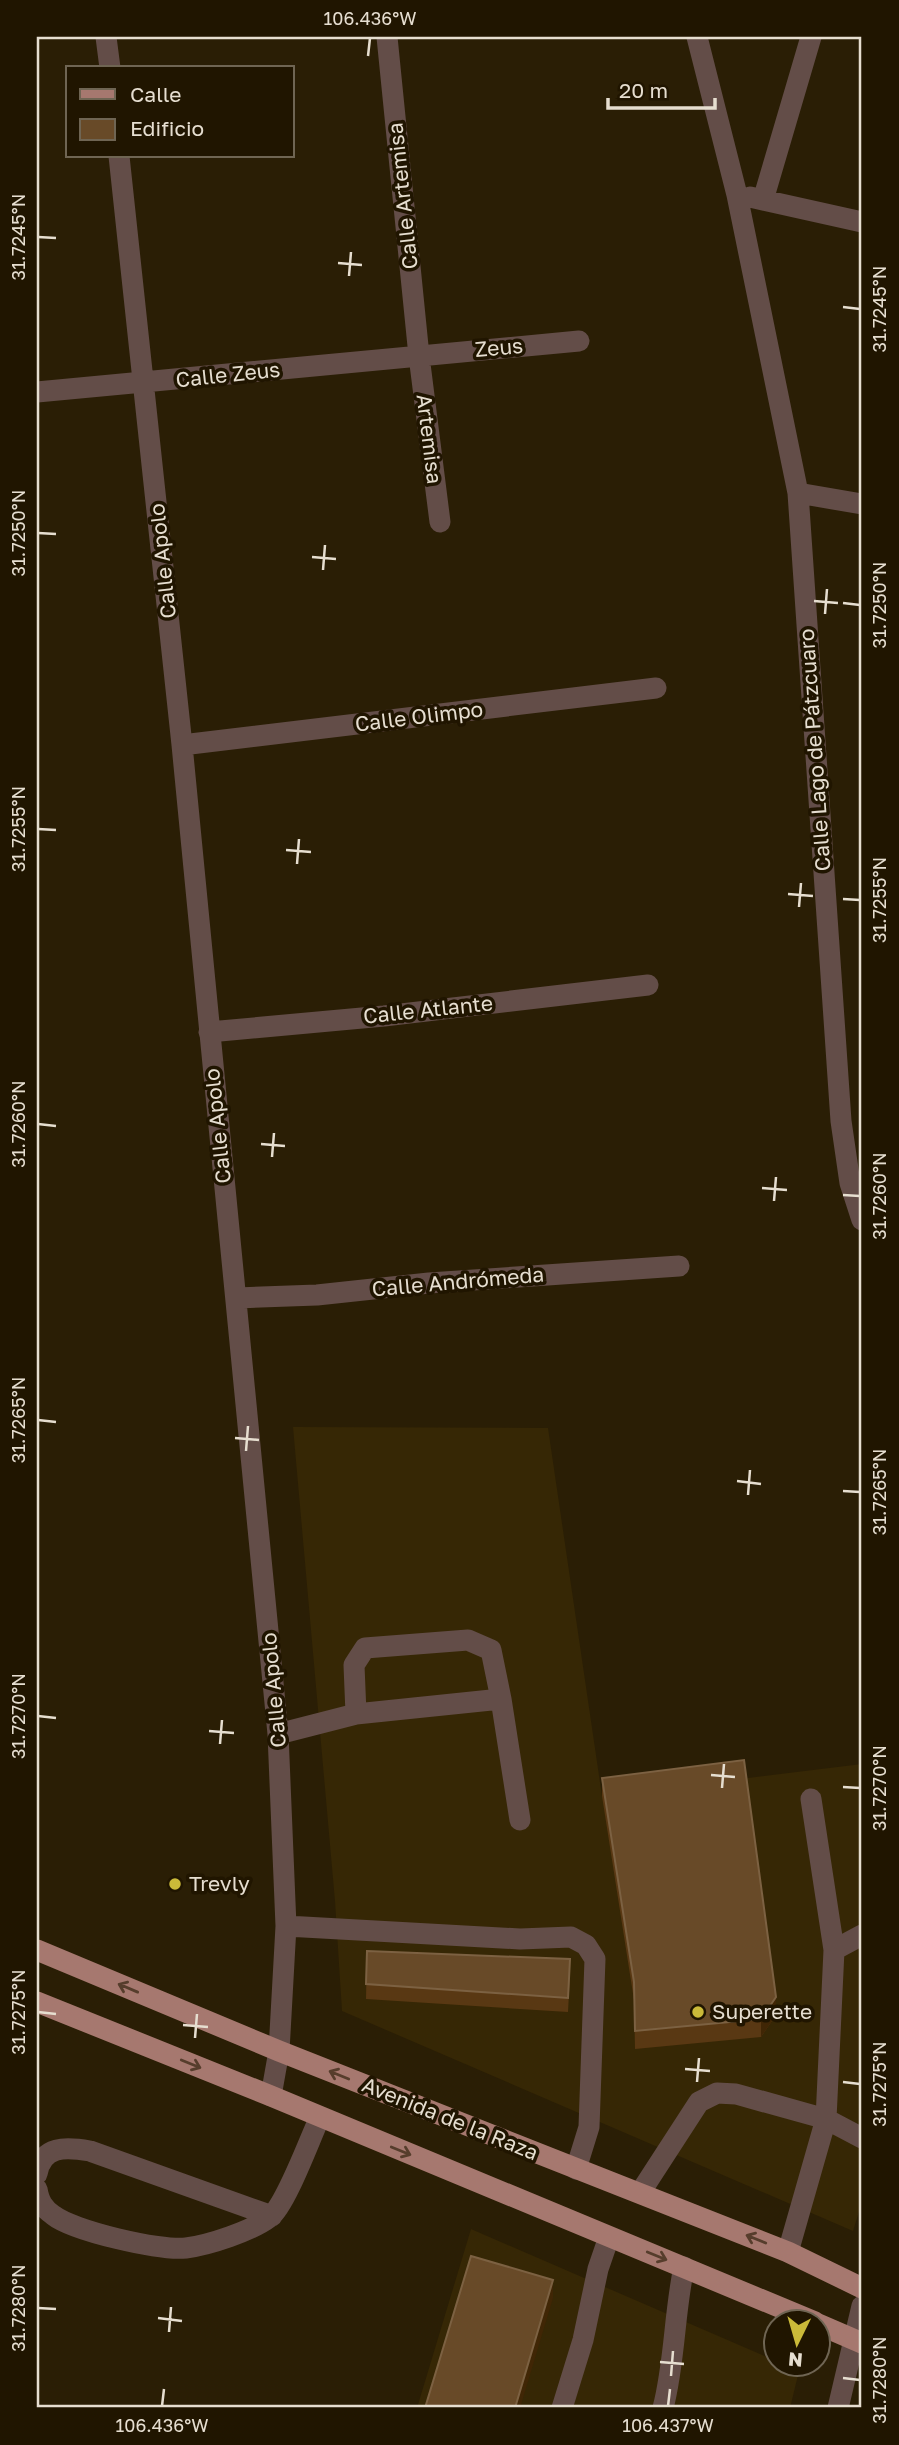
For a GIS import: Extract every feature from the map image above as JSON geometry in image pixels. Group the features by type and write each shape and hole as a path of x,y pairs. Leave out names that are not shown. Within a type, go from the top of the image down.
{"main road":[{"name":"Avenida de la Raza","path":"37,1950 279,2051 788,2252 862,2288"},
{"path":"37,2002 781,2308"},
{"path":"832,2329 859,2341"}],"street":[{"path":"106,37 110,66"},
{"name":"Calle Artemisa","path":"387,37 419,356"},
{"name":"Calle Lago de Pátzcuaro","path":"697,37 737,195 798,493 841,1121 850,1183 862,1220"},
{"path":"763,200 811,37"},
{"name":"Calle Apolo","path":"119,158 182,745 278,1734 286,1926 279,2051 271,2096"},
{"path":"737,195 862,222"},
{"name":"Zeus","path":"419,356 579,341"},
{"name":"Calle Zeus","path":"37,392 419,356"},
{"name":"Artemisa","path":"419,356 440,522"},
{"path":"798,493 862,504"},
{"name":"Calle Olimpo","path":"182,745 656,688"},
{"name":"Calle Atlante","path":"209,1032 384,1016 648,985"},
{"name":"Calle Andrómeda","path":"237,1298 317,1295 429,1283 679,1266"},
{"path":"356,1714 354,1665 365,1648 468,1640 491,1650 520,1820"},
{"path":"278,1734 356,1714 501,1699"},
{"path":"788,2252 826,2119 834,1950 811,1799"},
{"path":"286,1926 520,1939 571,1937 586,1945 596,1959 589,2127 576,2169"},
{"path":"834,1950 862,1935"},
{"path":"640,2193 699,2102 717,2093 736,2094 826,2119 862,2138"},
{"path":"37,2189 39,2202 54,2216 70,2224 148,2246 189,2248 242,2232 272,2216 296,2174 320,2117"},
{"path":"37,2174 48,2152 60,2148 90,2151 272,2216"},
{"path":"562,2408 583,2340 598,2269 609,2236"},
{"path":"663,2408 670,2379 676,2302 684,2267"},
{"path":"838,2408 859,2341 862,2306"}],"shaded area":[{"path":"293,1427 548,1428 602,1796 862,1764 862,2202 853,2231 342,2011 335,1901"},
{"path":"471,2229 762,2355 762,2378 797,2378 790,2408 417,2408"}],"building":[{"path":"744,1760 776,1997 761,2019 635,2031 634,1982 602,1778"},
{"path":"367,1951 570,1959 568,1998 366,1984"},
{"path":"471,2256 553,2280 515,2408 425,2408"}],"place":[{"name":"Trevly","path":"175,1884"},
{"name":"Superette","path":"698,2012"}]}
